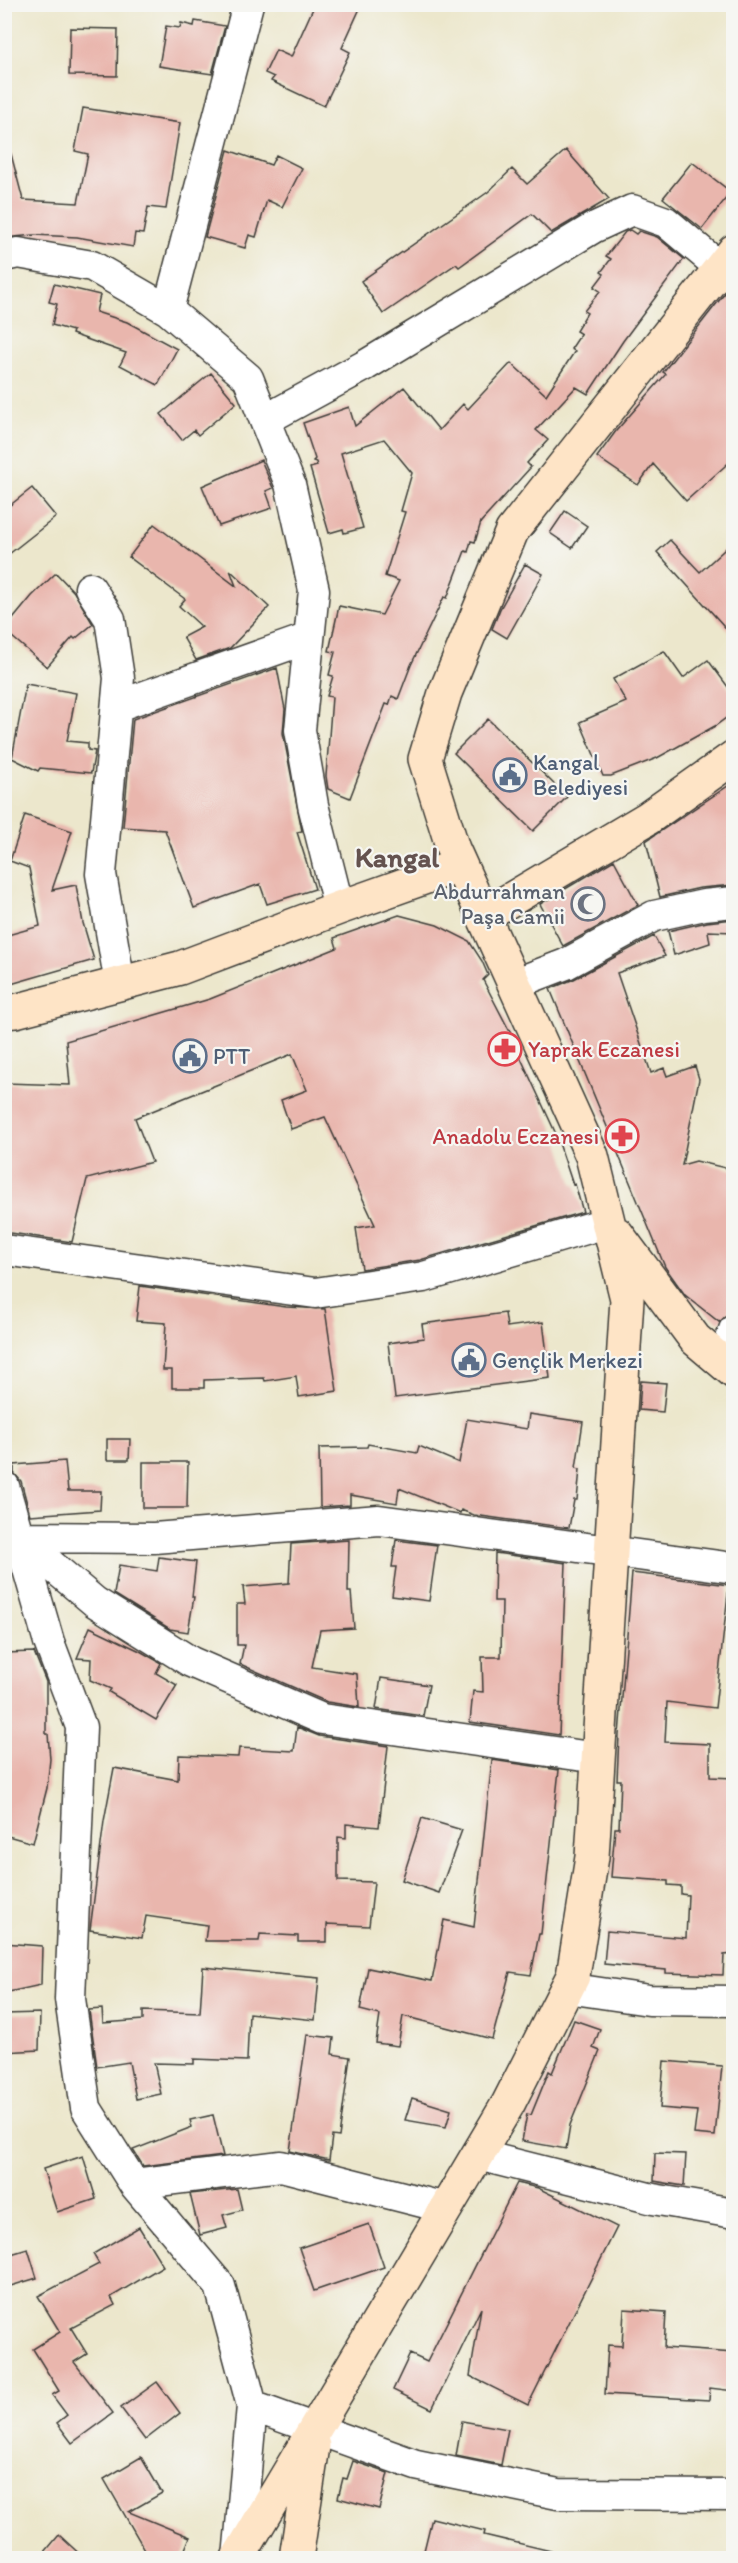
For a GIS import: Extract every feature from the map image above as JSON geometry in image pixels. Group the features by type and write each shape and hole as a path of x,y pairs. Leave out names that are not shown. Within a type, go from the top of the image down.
{"street":[{"path":"168,310 248,4"},
{"path":"238,2559 508,2104 573,1976 592,1857 627,1299 592,1156 453,849 425,759 445,693 512,531 729,266 666,222 632,210 593,228 366,364 265,420"},
{"path":"9,260 92,266 168,310 248,378 290,484 314,590 300,730 313,805 339,908"},
{"path":"90,588 110,619 119,678 101,874 120,984"},
{"path":"117,706 309,638"},
{"path":"483,916 648,818 734,757"},
{"path":"4,1012 180,968 460,865"},
{"path":"514,984 566,964 654,916 704,905 734,902"},
{"path":"4,1250 315,1293 424,1277 609,1222"},
{"path":"609,1222 695,1339 728,1368"},
{"path":"728,1368 734,1330"},
{"path":"4,1486 49,1642 81,1727 70,1999 86,2108 134,2184 220,2286 252,2406 238,2559"},
{"path":"18,1537 154,1538 379,1520 734,1568"},
{"path":"18,1537 95,1602 191,1662 322,1719 598,1758"},
{"path":"567,1988 649,2000 734,2001"},
{"path":"478,2155 653,2199 734,2213"},
{"path":"134,2184 281,2166 446,2208"},
{"path":"252,2406 416,2465 558,2494 734,2495"},
{"path":"296,2559 315,2429"}],"building":[{"path":"315,4 362,4 342,48 350,52 324,106 271,81 274,77 265,73 276,50 291,57"},
{"path":"195,21 225,26 212,74 159,66 166,26 180,28 181,23 194,26"},
{"path":"70,28 118,29 117,76 69,75"},
{"path":"83,108 180,123 166,209 148,207 143,234 135,233 133,247 77,237 34,235 4,238 4,155 11,154 23,200 78,203 88,154 75,151"},
{"path":"228,150 271,165 276,155 302,168 282,207 267,200 256,237 249,235 245,248 205,237"},
{"path":"566,150 609,199 551,233 532,214 459,267 456,264 383,314 361,281 488,192 512,169 527,184"},
{"path":"692,162 731,192 702,229 663,198"},
{"path":"630,230 636,234 639,231 657,237 684,259 623,341 588,394 576,387 536,430 548,440 527,463 531,467 481,522 475,542 471,541 468,552 465,551 447,598 444,597 411,665 398,699 392,696 389,705 386,704 350,798 328,789 326,776 332,697 327,696 333,676 329,675 335,652 329,651 339,606 382,615 399,581 385,576 405,512 401,511 412,473 384,439 341,453 363,528 344,533 343,529 329,533 310,468 317,466 313,461 315,459 303,423 349,407 355,426 404,387 439,430 463,404 468,409 511,363 546,395 575,351 571,349 581,334 576,331 587,313 584,311 600,291 594,287 604,274 601,272 611,259 606,256 625,232"},
{"path":"54,284 100,295 96,312 127,322 177,349 158,385 120,365 126,353 72,334 73,331 52,325 57,304 49,302"},
{"path":"725,293 734,296 734,458 686,501 653,464 638,485 597,457 616,431 666,374 663,372"},
{"path":"211,373 236,403 198,435 194,430 182,440 161,414"},
{"path":"261,460 273,488 266,491 272,508 219,526 202,486"},
{"path":"32,488 56,517 4,558 4,510"},
{"path":"565,511 587,526 572,548 550,533"},
{"path":"154,524 236,586 230,570 269,607 230,648 196,660 183,637 202,627 179,606 185,599 129,557"},
{"path":"670,540 700,572 734,541 734,637 657,552"},
{"path":"525,564 543,574 507,638 492,629 500,609"},
{"path":"56,573 74,592 93,624 75,639 73,637 47,667 4,630 32,596"},
{"path":"664,651 683,678 708,660 734,695 734,712 715,726 657,758 611,776 603,776 580,722 626,702 613,679"},
{"path":"277,668 285,709 283,733 302,831 297,832 315,889 267,904 260,884 194,908 165,830 123,827 133,719"},
{"path":"26,684 76,693 67,741 88,743 88,750 95,751 91,773 40,768 38,771 12,758"},
{"name":"Kangal Belediyesi","path":"488,719 567,797 533,831 454,753"},
{"path":"734,782 734,885 700,888 660,897 646,841"},
{"path":"25,815 72,831 52,890 76,885 83,923 94,960 4,986 4,936 40,926 29,868 10,861"},
{"name":"Abdurrahman Paşa Camii","path":"614,860 638,905 563,946 540,904"},
{"path":"399,915 437,925 469,941 482,961 488,975 483,980 521,1053 519,1054 556,1134 583,1212 420,1260 362,1269 356,1228 375,1225 325,1117 291,1129 281,1100 307,1090 292,1054 135,1118 152,1162 87,1179 72,1242 4,1232 4,1083 70,1085 66,1041 210,999 337,948 334,938"},
{"path":"734,919 734,932 708,931 710,943 674,955 668,931 707,922"},
{"path":"654,936 665,956 617,973 651,1073 664,1068 667,1076 695,1066 699,1079 682,1165 696,1161 734,1170 734,1289 728,1315 719,1322 685,1295 665,1267 550,989 574,979"},
{"path":"140,1286 286,1307 325,1309 337,1391 299,1397 296,1376 265,1381 264,1378 204,1380 204,1388 172,1388 172,1370 163,1370 166,1323 136,1321"},
{"name":"Gençlik Merkezi","path":"505,1313 507,1327 543,1322 550,1378 395,1398 388,1343 424,1338 422,1324"},
{"path":"641,1381 666,1383 663,1412 639,1410"},
{"path":"529,1414 583,1422 576,1468 580,1469 577,1500 574,1500 569,1528 474,1515 461,1510 460,1513 399,1488 397,1503 350,1495 350,1505 320,1507 319,1448 367,1447 368,1444 417,1453 419,1446 459,1463 467,1419 527,1429"},
{"path":"107,1439 130,1439 129,1460 107,1460"},
{"path":"65,1461 68,1491 101,1491 100,1510 30,1515 21,1481 14,1473 14,1465"},
{"path":"143,1462 188,1462 187,1508 143,1508"},
{"path":"349,1540 348,1592 351,1592 354,1628 320,1630 312,1667 357,1674 359,1707 327,1702 240,1664 244,1645 237,1645 237,1604 245,1604 243,1587 289,1583 291,1544"},
{"path":"396,1540 437,1545 429,1601 392,1596 396,1567 392,1567"},
{"path":"495,1553 566,1563 559,1735 470,1722 473,1691 483,1692 482,1657 501,1657 502,1601 494,1601"},
{"path":"159,1557 196,1562 192,1597 194,1597 188,1632 170,1629 114,1594 119,1565 157,1571"},
{"path":"632,1573 729,1585 715,1708 667,1702 665,1742 710,1744 710,1777 734,1778 734,1954 724,1955 723,1975 666,1973 666,1970 604,1964 607,1931 686,1938 688,1895 681,1894 681,1886 668,1885 668,1881 611,1877 615,1828 619,1828 621,1780 617,1780 619,1735"},
{"path":"90,1627 161,1663 156,1673 177,1685 156,1720 109,1692 111,1689 90,1680 91,1659 77,1658"},
{"path":"34,1652 46,1682 46,1734 48,1734 50,1759 47,1788 33,1843 4,1835 4,1653"},
{"path":"381,1678 429,1685 423,1716 376,1709"},
{"path":"297,1727 319,1736 388,1746 379,1827 346,1824 346,1838 338,1837 338,1881 374,1882 369,1926 327,1924 327,1942 298,1942 298,1936 260,1934 259,1941 205,1941 207,1925 146,1916 142,1938 90,1930 104,1821 114,1768 178,1780 179,1755 238,1757 239,1748 294,1751"},
{"path":"492,1760 559,1770 541,1934 539,1934 531,1975 510,1972 492,2039 403,2016 398,2046 376,2043 380,2015 360,2010 368,1968 432,1981 444,1920 474,1927"},
{"path":"422,1818 462,1830 439,1893 402,1880"},
{"path":"4,1943 42,1946 41,1985 4,1993"},
{"path":"203,1967 319,1978 315,2020 249,2013 247,2061 194,2059 194,2064 154,2063 161,2094 136,2099 129,2062 97,2067 89,2010 102,2009 103,2023 143,2020 143,2011 200,2013"},
{"path":"40,2013 39,2050 4,2052 4,2014"},
{"path":"574,2020 600,2029 593,2048 600,2051 570,2125 566,2149 522,2141 527,2114 531,2115 549,2071 552,2073"},
{"path":"307,2035 334,2038 332,2054 350,2057 339,2137 332,2136 329,2160 290,2151"},
{"path":"664,2061 722,2066 715,2136 694,2134 697,2111 660,2108"},
{"path":"412,2098 451,2110 446,2127 405,2120"},
{"path":"213,2115 223,2156 143,2166 133,2150 192,2127 190,2120"},
{"path":"655,2153 686,2154 684,2186 654,2181"},
{"path":"83,2156 96,2199 57,2212 43,2169"},
{"path":"517,2183 538,2188 617,2227 528,2405 470,2376 481,2308 432,2409 393,2390 410,2354 427,2362"},
{"path":"237,2189 242,2210 223,2215 227,2228 200,2235 190,2194"},
{"path":"369,2224 384,2267 314,2291 299,2248"},
{"path":"139,2227 163,2266 111,2297 115,2305 71,2328 87,2354 74,2362 113,2413 72,2443 57,2423 67,2415 52,2395 59,2391 33,2349 60,2332 38,2296 99,2264 93,2254"},
{"path":"28,2249 37,2278 4,2288 4,2256"},
{"path":"624,2309 666,2312 664,2348 734,2353 734,2391 710,2388 709,2400 605,2394 608,2345 622,2346"},
{"path":"157,2382 180,2413 145,2440 121,2408"},
{"path":"462,2421 508,2429 501,2465 456,2456"},
{"path":"141,2457 162,2493 129,2512 190,2537 181,2559 150,2559 104,2479"},
{"path":"353,2461 388,2473 379,2509 338,2498 343,2478 347,2479"},
{"path":"432,2518 485,2531 484,2535 551,2551 550,2559 422,2559"},
{"path":"59,2535 85,2559 39,2559"}],"place":[{"name":"Kangal Belediyesi","path":"510,775"},
{"name":"Abdurrahman Paşa Camii","path":"588,904"},
{"name":"Yaprak Eczanesi","path":"505,1049"},
{"name":"PTT","path":"190,1056"},
{"name":"Anadolu Eczanesi","path":"622,1136"},
{"name":"Gençlik Merkezi","path":"469,1360"}],"district":[{"name":"Kangal","path":"397,857"}]}
